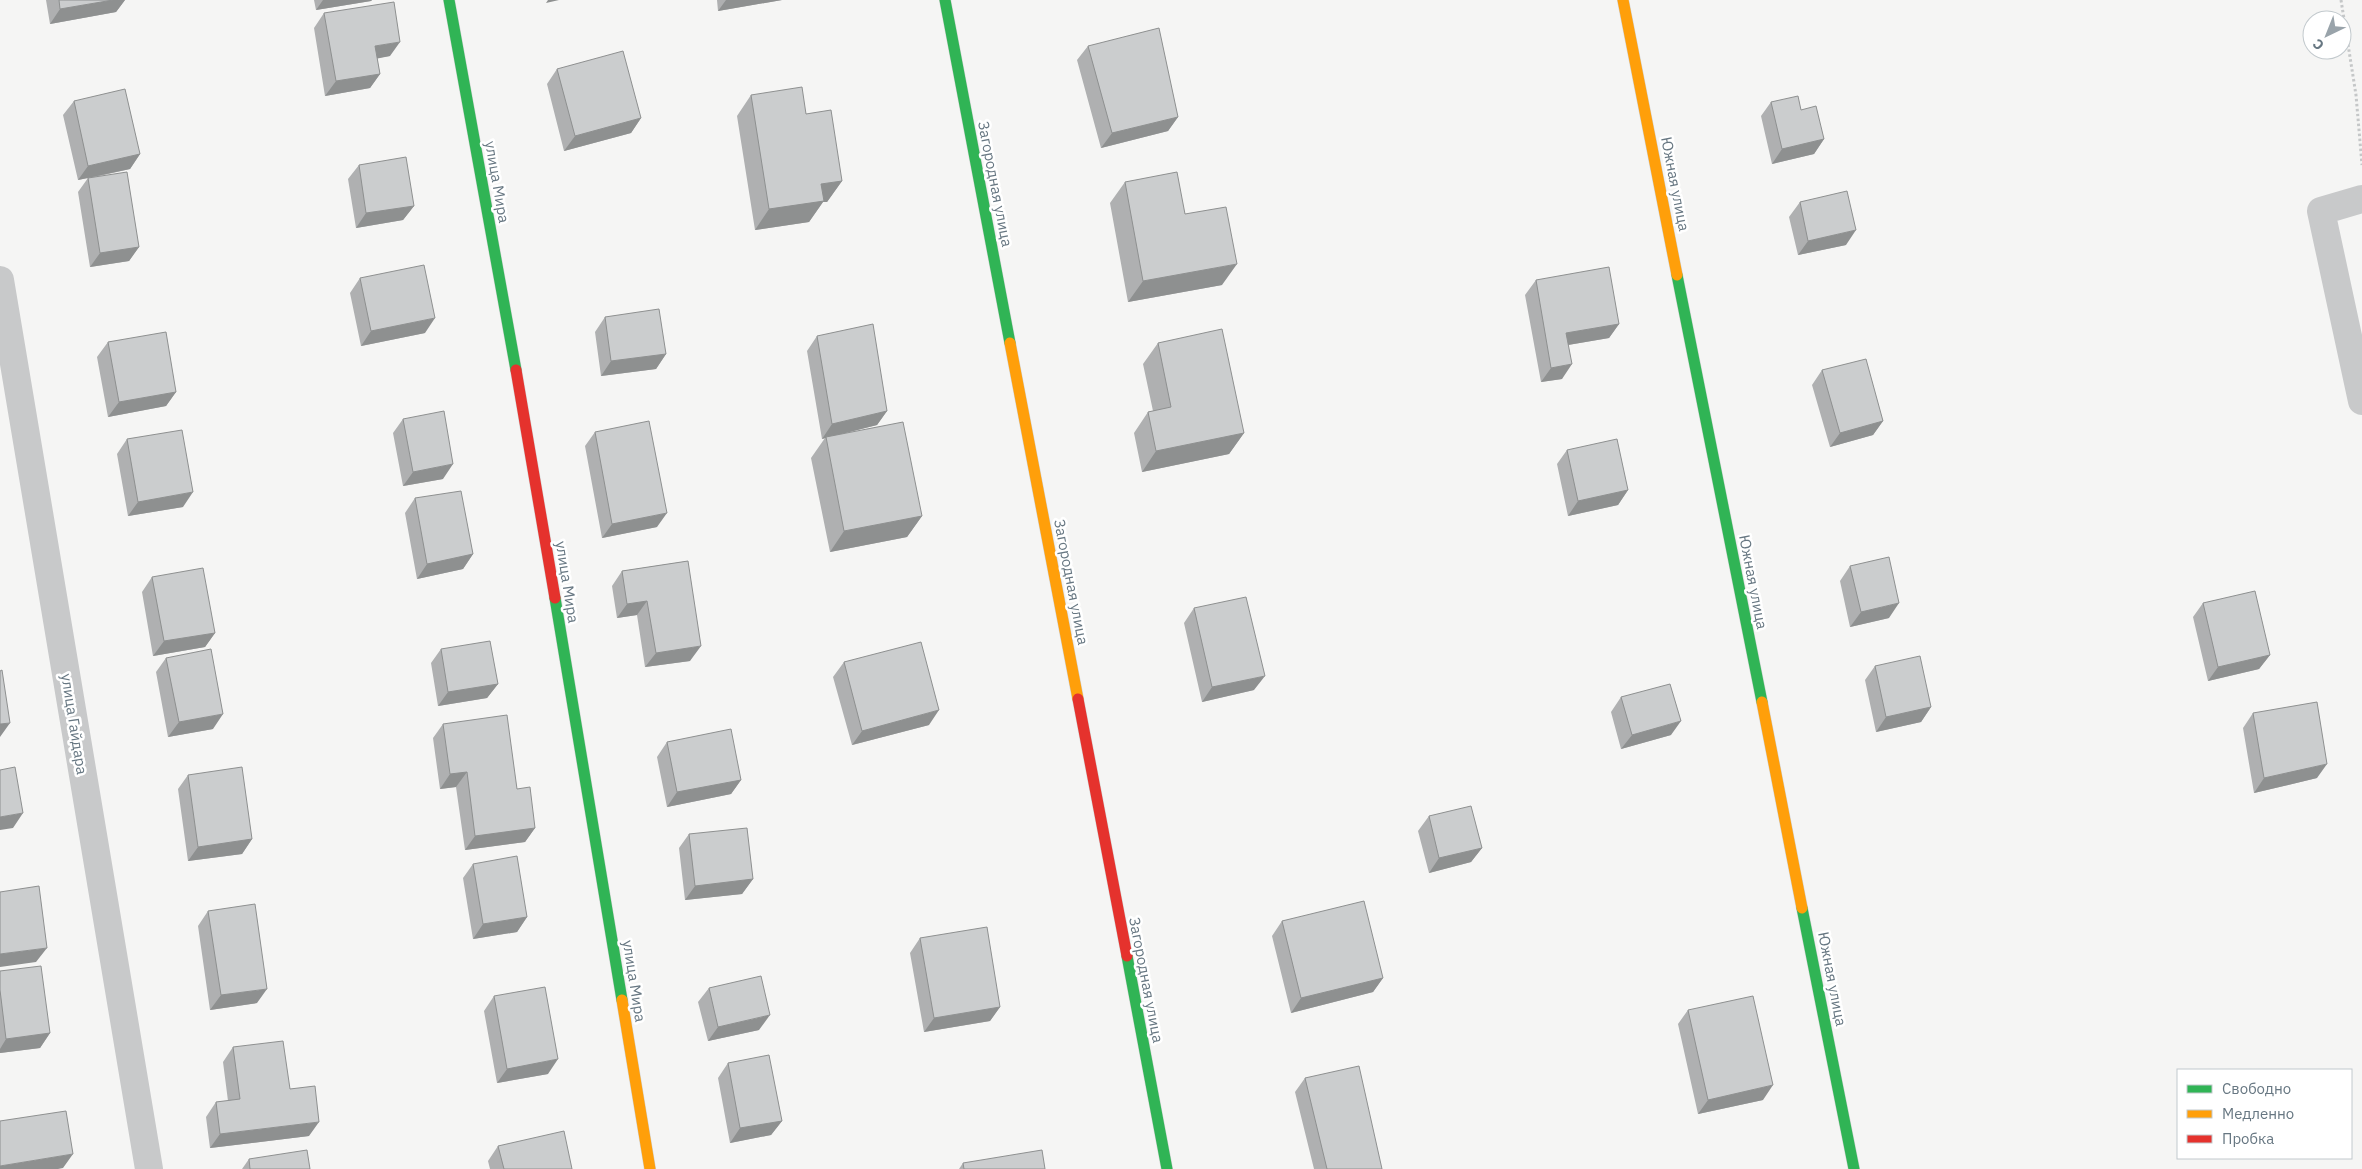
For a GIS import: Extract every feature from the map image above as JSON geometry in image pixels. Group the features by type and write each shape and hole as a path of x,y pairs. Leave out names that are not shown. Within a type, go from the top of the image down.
{"street":[{"name":"улица Мира","path":"449,0 520,392 650,1169"},
{"name":"Загородная улица","path":"945,0 1166,1169"},
{"name":"Южная улица","path":"1624,0 1854,1169"},
{"path":"2362,199 2321,211 2362,401"},
{"name":"улица Гайдара","path":"0,280 149,1169"}],"path":[{"path":"2341,0 2356,94 2362,170"}],"building":[{"path":"59,0 113,0 60,9"},
{"path":"394,2 400,42 375,46 380,74 336,81 324,13"},
{"path":"1159,28 1178,117 1112,133 1088,46"},
{"path":"623,51 641,118 575,136 557,69"},
{"path":"802,87 806,114 831,110 842,181 821,184 824,201 769,209 751,95"},
{"path":"125,89 140,154 88,166 74,101"},
{"path":"1798,96 1801,110 1816,106 1824,139 1782,149 1771,102"},
{"path":"406,157 414,206 366,213 359,165"},
{"path":"127,172 139,247 100,253 88,178"},
{"path":"1177,172 1185,214 1226,207 1237,264 1143,281 1125,182"},
{"path":"1847,191 1856,230 1808,241 1800,202"},
{"path":"424,265 435,318 371,331 360,278"},
{"path":"1609,267 1619,324 1566,333 1572,364 1551,368 1536,280"},
{"path":"659,309 666,354 611,361 605,317"},
{"path":"873,324 887,411 832,424 817,336"},
{"path":"1222,329 1244,433 1156,451 1148,412 1171,407 1158,343"},
{"path":"166,332 176,392 119,402 108,342"},
{"path":"1866,359 1883,421 1840,433 1822,370"},
{"path":"444,411 453,464 413,472 403,419"},
{"path":"649,421 667,513 612,524 595,432"},
{"path":"903,422 922,516 844,531 826,437"},
{"path":"182,430 193,492 138,502 127,439"},
{"path":"1617,439 1628,490 1578,501 1567,450"},
{"path":"461,491 473,554 427,564 415,498"},
{"path":"1889,557 1899,603 1861,612 1850,566"},
{"path":"688,561 701,646 656,653 647,601 627,604 622,571"},
{"path":"203,568 215,633 164,641 152,577"},
{"path":"2255,591 2270,655 2218,667 2203,603"},
{"path":"1246,597 1265,676 1212,687 1194,608"},
{"path":"490,641 498,684 448,692 441,649"},
{"path":"921,642 939,710 862,731 844,662"},
{"path":"211,649 223,714 179,722 166,658"},
{"path":"1920,656 1931,707 1886,717 1875,666"},
{"path":"2,670 10,723 0,724 0,671"},
{"path":"1670,684 1681,721 1632,735 1621,697"},
{"path":"2317,702 2327,764 2264,778 2253,713"},
{"path":"507,715 517,789 530,787 535,828 475,836 467,772 450,774 443,724"},
{"path":"731,729 741,780 677,792 667,742"},
{"path":"15,767 23,813 0,817 0,770"},
{"path":"242,767 252,839 198,847 188,775"},
{"path":"1471,806 1482,848 1439,858 1429,816"},
{"path":"747,828 753,879 695,886 689,834"},
{"path":"517,856 527,917 483,924 473,864"},
{"path":"39,886 47,948 0,954 0,892"},
{"path":"1364,901 1383,978 1301,998 1282,921"},
{"path":"255,904 267,989 221,995 208,911"},
{"path":"987,927 1000,1007 934,1018 920,938"},
{"path":"41,966 50,1033 6,1039 0,990 0,971"},
{"path":"761,976 770,1015 718,1027 709,988"},
{"path":"545,987 558,1059 507,1069 494,996"},
{"path":"1753,996 1773,1085 1708,1100 1688,1010"},
{"path":"283,1041 290,1089 315,1086 319,1122 220,1134 216,1102 240,1099 233,1047"},
{"path":"769,1055 782,1121 740,1128 728,1063"},
{"path":"1359,1066 1382,1169 1327,1169 1305,1078"},
{"path":"66,1111 73,1154 0,1166 0,1121"},
{"path":"564,1131 572,1169 504,1169 498,1146"},
{"path":"307,1150 310,1169 250,1169 249,1159"},
{"path":"1042,1150 1045,1169 964,1169 963,1163"}],"traffic: fast":[{"path":"449,0 516,370"},
{"path":"945,0 1010,343"},
{"path":"1677,275 1762,702"},
{"path":"555,598 622,1000"},
{"path":"1802,908 1854,1169"},
{"path":"1127,956 1167,1169"}],"traffic: slow":[{"path":"1623,0 1677,275"},
{"path":"1010,343 1078,699"},
{"path":"1762,702 1802,908"},
{"path":"622,1000 650,1169"}],"traffic: jam":[{"path":"516,370 555,598"},
{"path":"1078,699 1127,956"}]}
